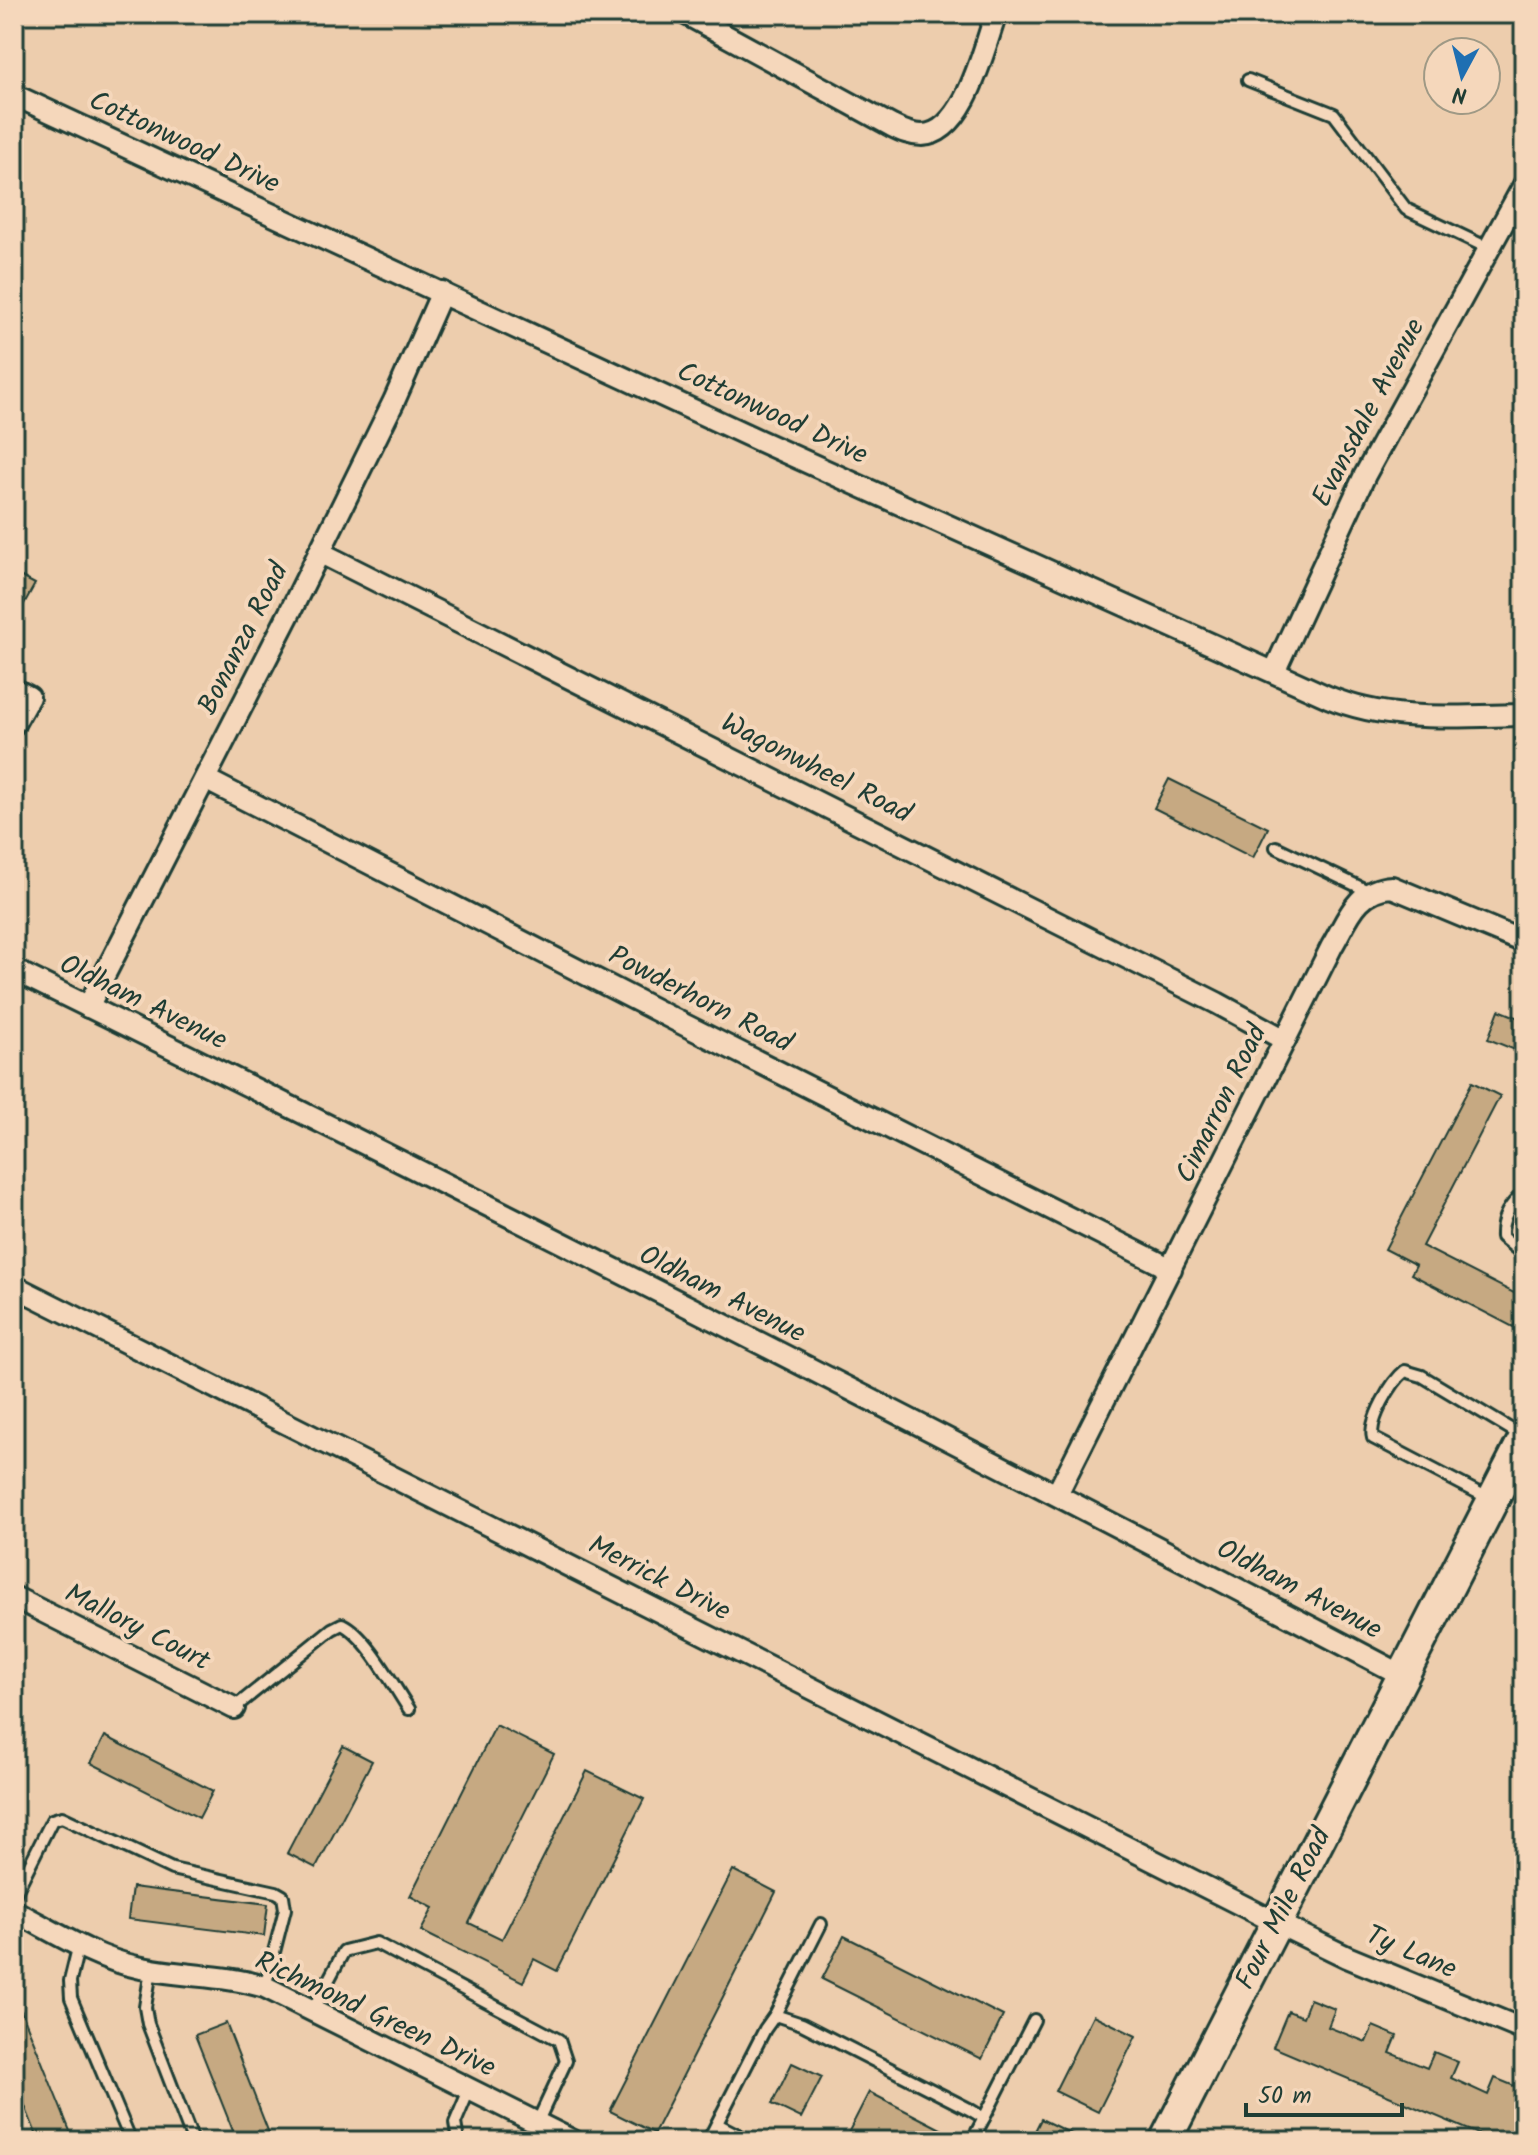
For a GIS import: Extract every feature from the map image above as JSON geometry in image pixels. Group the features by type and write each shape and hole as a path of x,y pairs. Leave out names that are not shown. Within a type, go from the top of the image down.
{"street":[{"path":"686,14 892,126 923,135 937,131 952,119 965,98 996,14"},
{"name":"Cottonwood Drive","path":"14,95 760,441 1350,706 1373,712 1433,716 1524,715"},
{"name":"Evansdale Avenue","path":"1274,672 1365,475 1524,185"},
{"name":"Bonanza Road","path":"88,1007 394,401 442,292"},
{"name":"Wagonwheel Road","path":"319,552 1285,1040"},
{"path":"14,689 29,697 14,724"},
{"name":"Powderhorn Road","path":"205,779 1171,1269"},
{"path":"1370,892 1376,888 1392,887 1406,891 1524,942"},
{"name":"Cimarron Road","path":"1057,1494 1285,1040 1353,910 1370,892"},
{"name":"Oldham Avenue","path":"14,970 1057,1494 1402,1675"},
{"name":"Merrick Drive","path":"14,1286 1277,1923"},
{"name":"Four Mile Road","path":"1165,2141 1524,1438"},
{"name":"Mallory Court","path":"14,1597 234,1708"},
{"name":"Richmond Green Drive","path":"14,1911 113,1961 151,1970 216,1975 265,1987 573,2141"},
{"name":"Ty Lane","path":"1277,1923 1347,1957 1524,2030"}],"lane":[{"path":"1248,80 1334,114 1406,209 1488,248"},
{"path":"1276,847 1370,892"},
{"path":"1524,1192 1511,1205 1502,1223 1502,1237 1524,1255"},
{"path":"1493,1500 1373,1438 1372,1422 1398,1377 1405,1371 1422,1376 1524,1438"},
{"path":"234,1708 342,1624 362,1640 409,1709"},
{"path":"14,1896 52,1820 62,1817 172,1869 276,1892 283,1896 285,1909 265,1987"},
{"path":"708,2141 821,1924"},
{"path":"313,2009 344,1951 376,1943 559,2040 566,2061 537,2123"},
{"path":"79,1944 70,1981 71,1998 131,2141"},
{"path":"151,1970 145,2007 148,2024 193,2141"},
{"path":"775,2015 802,2024 984,2118"},
{"path":"972,2141 1034,2020"},
{"path":"458,2141 455,2123 469,2090"},
{"path":"717,2124 750,2141"}],"building":[{"path":"14,573 35,584 14,622"},
{"path":"1169,779 1268,828 1253,858 1154,808"},
{"path":"1499,1010 1524,1020 1524,1043 1520,1052 1488,1039"},
{"path":"1472,1082 1500,1096 1422,1246 1524,1298 1524,1306 1513,1327 1411,1274 1416,1265 1385,1249"},
{"path":"496,1725 554,1754 469,1923 502,1939 587,1771 644,1799 557,1971 534,1959 523,1982 421,1931 433,1908 410,1896"},
{"path":"105,1736 213,1791 199,1818 91,1763"},
{"path":"343,1746 372,1761 316,1868 287,1853"},
{"path":"733,1870 776,1892 654,2133 610,2111"},
{"path":"132,1887 268,1904 264,1936 128,1919"},
{"path":"844,1936 1003,2016 982,2059 822,1979"},
{"path":"15,1995 74,2141 39,2141 14,2080"},
{"path":"1310,1999 1335,2009 1328,2027 1366,2042 1373,2026 1397,2036 1390,2053 1427,2068 1434,2052 1458,2062 1451,2078 1488,2095 1495,2078 1524,2090 1524,2141 1495,2141 1273,2047 1288,2011 1303,2017"},
{"path":"1093,2015 1136,2036 1098,2112 1055,2091"},
{"path":"226,2023 272,2141 237,2141 195,2035"},
{"path":"792,2063 822,2077 801,2118 772,2104"},
{"path":"869,2092 964,2141 858,2141 847,2135"},
{"path":"1041,2119 1086,2141 1030,2141"}]}
